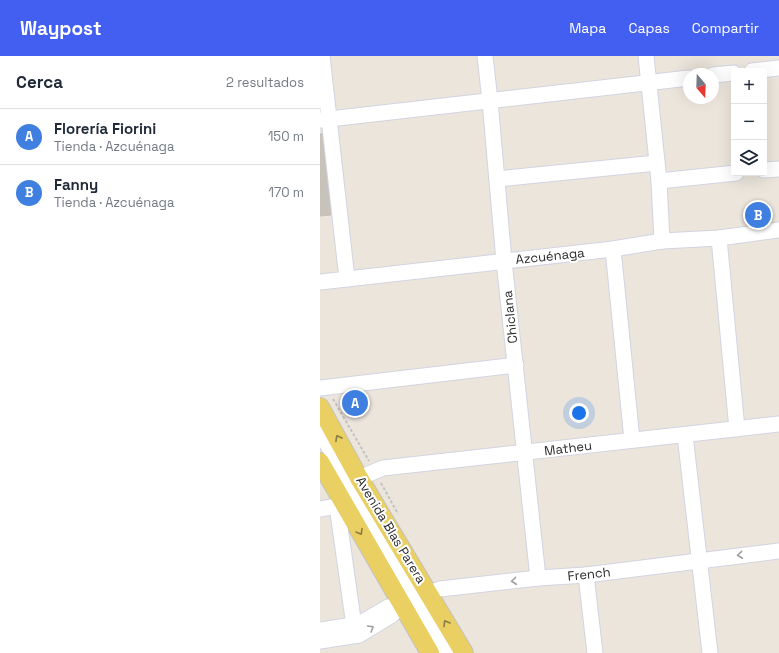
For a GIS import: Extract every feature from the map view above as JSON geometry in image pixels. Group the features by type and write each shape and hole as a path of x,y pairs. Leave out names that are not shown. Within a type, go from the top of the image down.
{"main road":[{"name":"Avenida Blas Parera","path":"320,407 360,478 415,599 430,653"},
{"name":"Avenida Blas Parera","path":"320,462 340,505 415,599 464,653"}],"street":[{"path":"322,56 325,119 348,279"},
{"name":"Chiclana","path":"485,56 504,261 538,578"},
{"path":"646,56 657,164 662,242"},
{"path":"767,69 779,68"},
{"path":"719,74 731,73"},
{"path":"325,119 683,79"},
{"path":"497,179 657,164"},
{"path":"767,170 779,168"},
{"path":"658,181 731,174"},
{"name":"Azcuénaga","path":"320,282 613,249 662,242 719,238 779,230"},
{"path":"719,238 737,429"},
{"path":"613,249 632,440"},
{"path":"320,388 516,365"},
{"name":"Matheu","path":"360,478 383,468 779,424"},
{"path":"320,432 415,599 448,653"},
{"path":"685,435 710,653"},
{"path":"320,509 340,505 354,626"},
{"name":"French","path":"320,630 360,624 388,607 415,599 440,589 538,578 586,575 779,551"},
{"path":"586,575 595,653"},
{"name":"French","path":"320,641 359,635 415,599"}],"building":[{"path":"331,133 331,215 320,216 320,134"}],"place":[{"name":"Fanny","path":"758,215"},
{"name":"Florería Fiorini","path":"355,403"}]}
